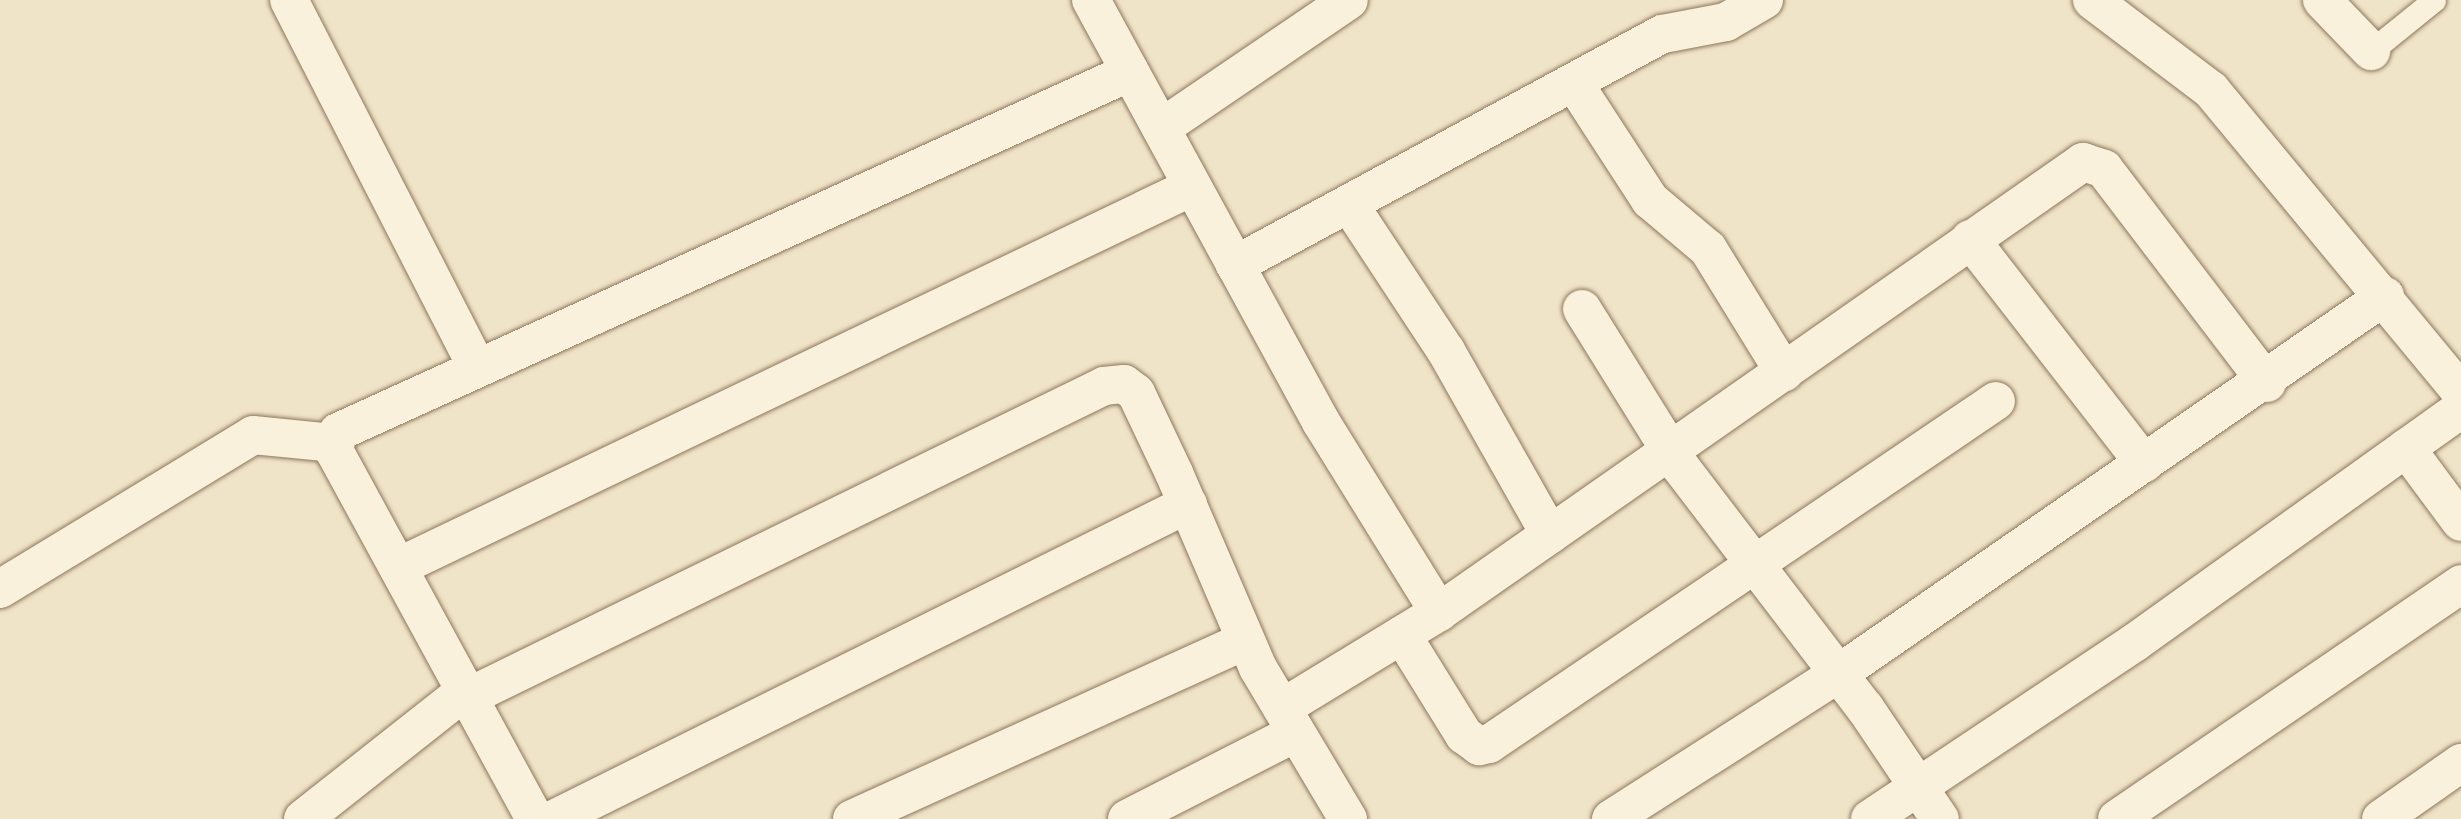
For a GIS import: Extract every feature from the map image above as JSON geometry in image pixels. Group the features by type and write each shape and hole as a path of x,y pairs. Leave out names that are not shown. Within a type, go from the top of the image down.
{"street":[{"path":"289,0 476,366"},
{"path":"1091,0 1321,422 1439,612"},
{"path":"1161,128 1349,0"},
{"path":"1235,265 1663,34 1726,22 1764,0"},
{"path":"2092,0 2211,90 2385,296 2461,392"},
{"path":"2322,0 2371,51"},
{"path":"333,443 344,427 1130,72"},
{"path":"1574,83 1650,200 1708,249 1784,372"},
{"path":"1127,819 1289,720 1402,635 1671,452 2074,165 2099,164 2267,383"},
{"path":"398,567 1192,187"},
{"path":"1349,204 1446,351 1550,535"},
{"path":"1970,239 2144,463"},
{"path":"1611,819 1838,674 2144,463 2267,383 2385,296"},
{"path":"1582,309 1671,452 1751,564 1838,674 1940,819"},
{"path":"303,819 467,694 1104,386 1124,384 1136,393 1188,503 1245,641 1348,819"},
{"path":"1402,635 1465,735 1479,746 1533,718 1751,564 1996,401"},
{"path":"1870,819 2461,409"},
{"path":"0,589 253,435 333,443"},
{"path":"333,443 535,819"},
{"path":"2406,448 2461,522"},
{"path":"554,819 1188,503"},
{"path":"2116,819 2461,584"},
{"path":"852,819 1245,641"},
{"path":"2381,819 2461,763"}],"lane":[{"path":"2371,51 2434,0"}]}
